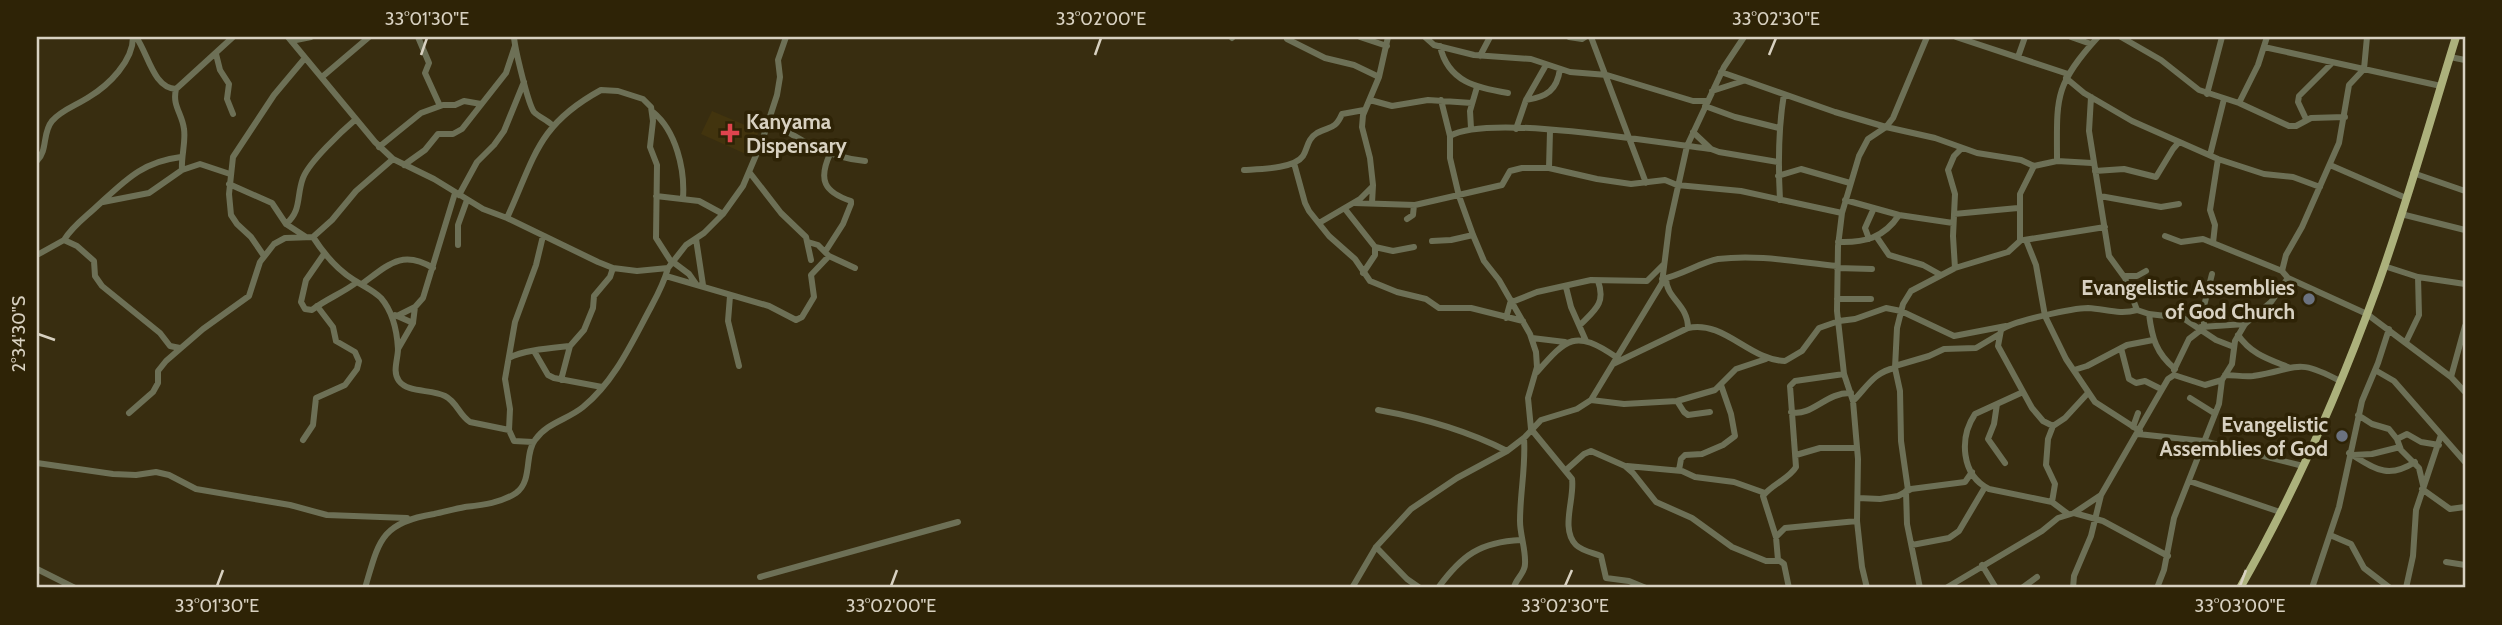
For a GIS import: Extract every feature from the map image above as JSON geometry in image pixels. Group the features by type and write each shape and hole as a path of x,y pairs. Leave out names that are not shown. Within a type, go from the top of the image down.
{"main road":[{"path":"2240,588 2302,466 2367,314 2456,37"}],"street":[{"path":"135,37 160,82 169,89 176,89 233,37"},
{"path":"37,162 45,150 51,122 97,92 116,74 132,48 135,37"},
{"path":"290,39 311,37"},
{"path":"321,77 369,37"},
{"path":"418,37 429,63 425,73 440,106"},
{"path":"514,37 532,110 552,125"},
{"path":"37,463 113,474 163,473 196,489 327,514 409,519 499,501 517,492 525,479 533,442 548,426 582,408 602,387 632,345 670,267 686,245 723,214 750,173 778,89 778,60 786,37"},
{"path":"1360,37 1387,46"},
{"path":"1372,203 1370,158 1362,127 1364,110 1373,98 1388,37"},
{"path":"1425,37 1431,43 1480,56 1522,58 1570,72 1604,74 1698,102 1735,117 1779,128"},
{"path":"1480,56 1490,37"},
{"path":"1569,37 1585,37"},
{"path":"1591,37 1646,183"},
{"path":"1688,328 1684,309 1667,290 1664,279 1677,185 1687,146 1720,72 1744,37"},
{"path":"1867,588 1857,521 1857,448 1853,401 1844,374 1837,299 1838,242 1842,213 1859,156 1868,139 1886,127 1893,118 1927,37"},
{"path":"1956,37 2067,76 2091,97 2132,121 2218,159 2264,174 2293,177 2320,187"},
{"path":"2018,57 2025,37"},
{"path":"2071,37 2091,44"},
{"path":"2057,161 2057,104 2067,76 2098,37"},
{"path":"2121,37 2161,60 2207,94 2238,103 2288,127 2320,116 2345,117"},
{"path":"2207,94 2222,37"},
{"path":"2238,103 2267,37"},
{"path":"2282,271 2286,255 2330,165 2345,117 2349,85 2364,69 2367,37"},
{"path":"290,39 393,159 434,179 467,200 582,256 613,268 637,271 670,267 689,274 700,285"},
{"path":"1287,39 1325,58 1354,65 1379,77"},
{"path":"404,165 425,150 438,134 453,134 462,129 506,73 515,46"},
{"path":"1440,46 1444,59 1455,75 1477,88 1508,93"},
{"path":"2264,47 2441,86"},
{"path":"1444,59 1453,49"},
{"path":"216,54 220,70 229,84 227,99 233,114"},
{"path":"2450,57 2465,60"},
{"path":"264,256 231,215 229,184 233,157 274,95 305,58"},
{"path":"2306,119 2298,102 2299,96 2332,63"},
{"path":"1517,129 1526,100 1546,65"},
{"path":"1526,100 1547,95 1558,79 1560,69"},
{"path":"1558,79 1570,72"},
{"path":"1720,72 1886,127 1935,138 1984,154 2021,160 2034,166 2057,161 2092,163"},
{"path":"1712,92 1744,81"},
{"path":"398,349 413,323 415,307 422,298 457,194 477,162 504,131 524,82"},
{"path":"1471,128 1470,116 1477,88"},
{"path":"176,89 174,104 184,127 182,170"},
{"path":"507,218 538,145 552,125 601,90 618,91 643,99 663,122 679,158 683,176 683,198"},
{"path":"1780,200 1779,128 1784,94"},
{"path":"2091,97 2088,117 2092,163 2110,261 2124,276 2137,310"},
{"path":"1373,98 1398,106 1428,100 1472,103"},
{"path":"2210,155 2224,99"},
{"path":"1441,100 1450,136 1450,158 1459,196 1473,235 1485,261 1512,301 1532,338 1537,361 1528,398 1531,429 1572,479 1569,529 1575,544 1601,556 1606,578 1629,581 1646,588"},
{"path":"380,147 416,117 440,106 464,101 481,104"},
{"path":"1244,170 1294,163 1303,156 1306,144 1312,137 1337,124 1342,114 1364,110"},
{"path":"653,111 650,147 657,165 656,238 670,267 700,285 773,307 793,319 800,319 814,297 810,277 827,254 851,204 850,201 833,194 823,177 830,154"},
{"path":"286,224 295,216 305,174 335,138 356,119"},
{"path":"769,119 830,154 865,162"},
{"path":"1450,136 1471,128 1550,131 1711,149 1737,157 1778,163"},
{"path":"1549,168 1550,131"},
{"path":"1693,132 1711,149"},
{"path":"2095,171 2124,169 2156,177 2179,142"},
{"path":"1955,268 1955,194 1948,170 1954,156 1962,148"},
{"path":"37,255 64,240 75,225 131,175 163,159 181,157"},
{"path":"129,413 153,392 158,383 160,368 180,348 249,296 257,268 264,256 280,240 311,238 332,220 356,191 393,159"},
{"path":"2213,243 2215,225 2211,215 2211,200 2218,159"},
{"path":"1294,163 1305,203 1329,236 1355,259 1363,273 1376,284 1426,299 1439,308 1471,308 1523,321"},
{"path":"101,202 149,193 182,170 200,164 230,174"},
{"path":"2330,165 2406,198"},
{"path":"2034,166 2020,194 2018,208 2023,240 2036,265 2049,323 2093,400 2137,430 2203,440 2302,466"},
{"path":"1354,203 1414,205 1502,185 1514,169 1549,168 1615,182 1646,183 1657,180 1677,185 1741,191 1842,213"},
{"path":"1778,176 1801,169 1850,184"},
{"path":"750,173 775,206 802,232 808,242 811,260"},
{"path":"2413,173 2465,191"},
{"path":"229,184 272,203 286,224 311,238 333,264 381,299 393,314 413,323"},
{"path":"1319,223 1367,194 1373,185"},
{"path":"656,196 699,201 723,214"},
{"path":"2100,196 2161,207 2179,204"},
{"path":"458,245 458,225 467,200"},
{"path":"1846,200 1899,215 1953,223"},
{"path":"1407,219 1413,215 1414,205"},
{"path":"1874,208 1864,228 1888,255 1923,265 1941,275"},
{"path":"1954,214 2018,208"},
{"path":"1345,209 1377,251"},
{"path":"2401,214 2465,230"},
{"path":"1838,242 1856,243 1872,238 1888,229 1899,215"},
{"path":"1920,588 1907,524 1907,491 1900,441 1900,391 1895,367 1897,328 1902,307 1911,291 1955,268 2008,252 2023,240 2105,227"},
{"path":"1432,241 1473,235"},
{"path":"533,442 514,441 509,430 510,409 505,379 519,307 536,265 543,236"},
{"path":"2165,236 2181,242 2200,239 2213,243 2282,271 2288,278 2367,314 2451,377 2465,392"},
{"path":"696,239 700,285"},
{"path":"64,240 77,246 94,261 95,276 102,286 160,333 170,346 180,348"},
{"path":"808,242 818,245 827,254 855,268"},
{"path":"1377,251 1414,247"},
{"path":"1363,273 1377,251"},
{"path":"324,254 306,280 301,297 305,309 312,310 388,265 406,259 419,259 433,268"},
{"path":"1352,588 1376,547 1412,509 1457,478 1507,451 1541,420 1577,409 1591,400 1664,279 1717,260 1777,258 1872,269"},
{"path":"1512,301 1537,292 1598,281 1647,281 1664,264"},
{"path":"2384,266 2418,277 2465,284"},
{"path":"561,380 570,346 584,330 593,308 594,296 610,277 613,268"},
{"path":"2124,276 2140,275 2146,271"},
{"path":"2202,328 2212,274"},
{"path":"2406,342 2419,314 2418,277"},
{"path":"2157,588 2168,556 2175,518 2218,404 2223,378 2230,368 2238,335 2245,324 2271,302 2288,278"},
{"path":"1580,326 1601,300 1598,281"},
{"path":"1566,287 1571,307 1586,341"},
{"path":"730,296 728,321 739,366"},
{"path":"1837,299 1871,299"},
{"path":"1506,318 1512,301"},
{"path":"303,440 313,425 316,398 345,384 357,369 359,361 355,352 336,341 330,320 317,306"},
{"path":"393,314 415,307"},
{"path":"1612,365 1688,328 1705,326 1768,359 1785,361 1802,351 1819,328 1881,309 1902,307 1954,336 2085,308 2116,313 2137,310 2149,314 2179,316 2202,328 2216,340 2234,347"},
{"path":"393,314 398,349 396,372 401,384 448,397 470,422 509,430"},
{"path":"2149,314 2153,340 2173,372 2220,392"},
{"path":"2073,588 2076,569 2096,519 2101,495 2189,340 2202,328 2245,324"},
{"path":"1853,401 1880,372 1944,349 1976,348 1997,340 2006,326"},
{"path":"2451,377 2463,347 2465,326"},
{"path":"1988,328 2036,414 2047,425 2053,426"},
{"path":"2312,588 2339,507 2358,415 2389,329"},
{"path":"2238,335 2257,355 2288,367"},
{"path":"1532,338 1549,342 1586,341 1602,347 1616,357"},
{"path":"512,340 531,351 548,374 561,380 602,387"},
{"path":"2074,370 2121,348 2153,340"},
{"path":"1535,374 1567,342"},
{"path":"509,358 522,352 570,346"},
{"path":"2121,348 2129,379 2136,383 2145,381 2161,389"},
{"path":"1591,400 1624,404 1678,401 1715,390 1736,369 1768,359"},
{"path":"2205,385 2236,375 2257,375 2288,367 2311,367 2340,381"},
{"path":"2230,368 2236,375"},
{"path":"2375,370 2394,381 2465,462"},
{"path":"1789,588 1784,564 1778,559 1776,537 1764,501 1765,493 1794,471 1796,455 1790,386 1795,381 1844,374"},
{"path":"1679,470 1681,459 1685,456 1702,454 1723,445 1735,436 1721,386"},
{"path":"2023,392 1980,410 1967,427 1964,445 1978,482 1985,487 2052,502 2071,513 2096,519 2168,556"},
{"path":"1791,412 1801,413 1837,393 1851,393"},
{"path":"2052,502 2055,484 2046,465 2048,439 2053,426 2065,418 2088,393"},
{"path":"2190,398 2214,413"},
{"path":"2079,401 2093,400"},
{"path":"1678,401 1688,415 1710,412"},
{"path":"1997,404 1988,439 2005,463"},
{"path":"1378,410 1410,415 1452,427 1507,451"},
{"path":"2137,430 2138,413"},
{"path":"2358,415 2372,424 2388,427 2400,447 2415,462 2421,473 2423,487 2450,509 2465,507"},
{"path":"2397,439 2407,434 2421,442 2439,444"},
{"path":"2406,588 2413,556 2416,510 2441,435"},
{"path":"1514,588 1515,581 1525,568 1520,517 1525,468 1524,438"},
{"path":"2351,454 2372,454 2400,447"},
{"path":"1796,455 1820,448 1857,448"},
{"path":"1566,470 1591,451 1625,466 1679,470 1695,477 1734,482 1765,493"},
{"path":"2351,454 2374,468 2388,472 2401,471 2415,462"},
{"path":"1625,466 1661,505 1692,518 1743,553 1766,561 1778,559"},
{"path":"1965,482 1972,472"},
{"path":"2189,481 2280,512"},
{"path":"1858,498 1880,499 1898,496 1907,491 1978,482"},
{"path":"1912,545 1949,538 1959,531 1985,487"},
{"path":"1946,588 2101,495"},
{"path":"365,588 382,540 392,528 409,519"},
{"path":"1776,537 1785,528 1857,521"},
{"path":"760,577 958,522"},
{"path":"2330,535 2351,544 2364,568 2390,588"},
{"path":"1438,588 1455,567 1477,550 1498,541 1521,540"},
{"path":"1376,547 1407,579 1420,588"},
{"path":"2446,562 2465,565"},
{"path":"1982,565 1996,588"},
{"path":"37,569 75,588"},
{"path":"2022,588 2037,577"}],"shaded area":[{"name":"Kanyama Dispensary","path":"712,111 759,131 748,155 701,134"}],"place":[{"name":"Kanyama Dispensary","path":"730,133"},
{"name":"Evangelistic Assemblies of God Church","path":"2309,299"},
{"name":"Evangelistic Assemblies of God","path":"2342,436"}]}
